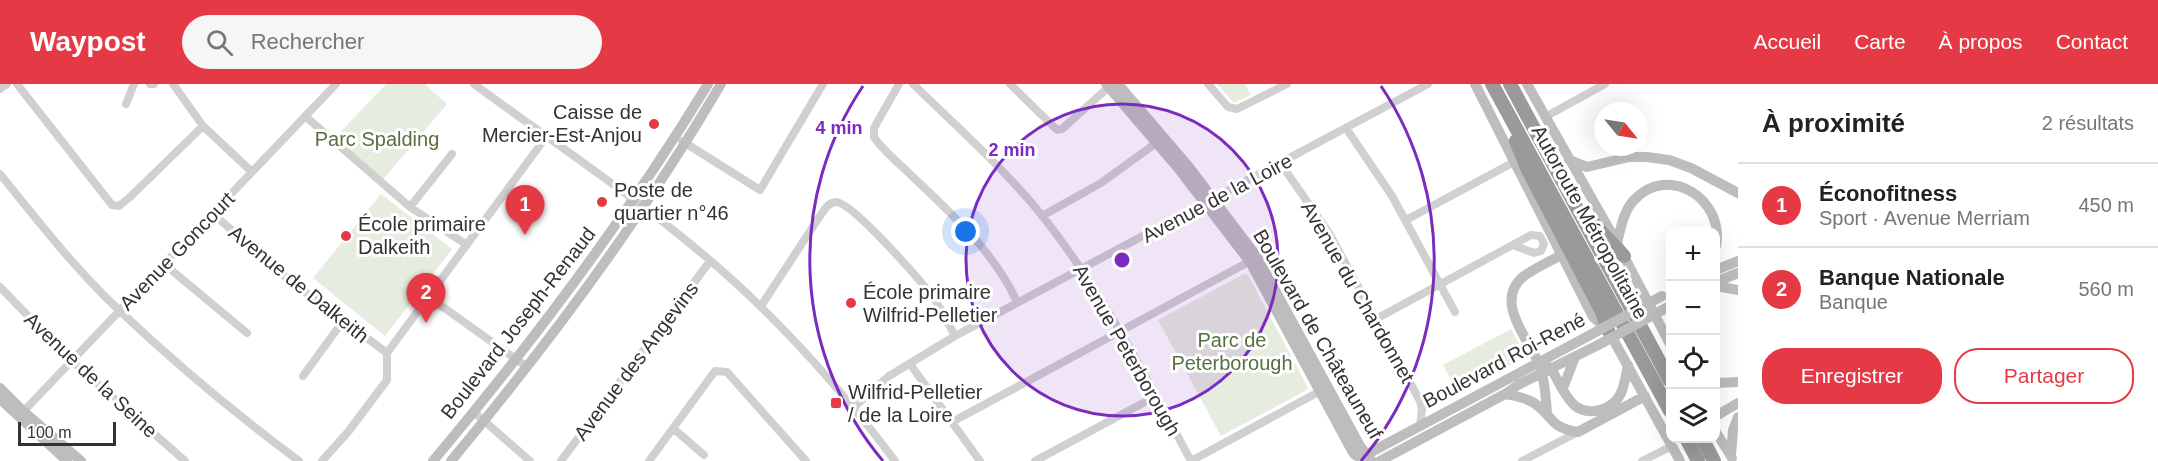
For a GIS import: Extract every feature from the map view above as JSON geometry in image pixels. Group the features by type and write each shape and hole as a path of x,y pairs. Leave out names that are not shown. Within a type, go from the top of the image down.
{"highway":[{"path":"1492,84 1528,170 1600,307 1608,330"},
{"name":"Autoroute Métropolitaine","path":"1492,84 1666,402"},
{"name":"Autoroute Métropolitaine","path":"1510,84 1666,372"},
{"path":"1568,191 1603,235 1620,250"},
{"path":"1689,443 1698,461"},
{"path":"1705,443 1714,461"}],"street":[{"path":"0,89 7,84"},
{"path":"17,84 112,205 119,206 203,126"},
{"path":"126,104 134,84"},
{"path":"173,84 203,126 252,172"},
{"name":"Avenue Goncourt","path":"20,414 336,84"},
{"path":"474,84 634,200 710,261 760,306 854,407 895,461"},
{"name":"Boulevard Joseph-Renaud","path":"433,461 561,301 634,200 708,84"},
{"name":"Boulevard Joseph-Renaud","path":"451,461 572,308 643,208 721,84"},
{"path":"675,138 760,190 823,84"},
{"path":"899,84 874,128 874,137 982,248 1008,282 1017,303"},
{"name":"Avenue Peterborough","path":"912,84 989,158 1042,216 1082,269 1121,332 1191,461"},
{"path":"1010,84 1057,130 1062,129 1111,85"},
{"path":"1208,84 1232,110 1243,107 1287,84"},
{"name":"Avenue de la Loire","path":"854,407 889,376 955,336 1281,164 1411,88 1428,84"},
{"path":"1475,84 1593,317 1608,330 1680,461"},
{"path":"1527,84 1666,335"},
{"path":"1545,117 1605,84"},
{"name":"Boulevard de Châteauneuf","path":"1111,85 1161,139 1253,260 1365,459"},
{"path":"305,116 410,207 467,245"},
{"path":"1346,128 1406,220 1455,312"},
{"path":"322,461 348,432 387,380 387,353 546,137"},
{"path":"1042,216 1101,183 1161,139"},
{"path":"410,207 452,154"},
{"path":"1569,160 1587,167 1631,157 1669,160 1691,168 1738,193"},
{"path":"1406,220 1514,162"},
{"name":"Avenue du Chardonnet","path":"1281,164 1329,233 1376,319 1421,404 1420,426"},
{"path":"0,174 61,248 119,311 239,417 300,461"},
{"path":"1620,250 1624,216 1633,202 1648,190 1668,185 1688,190 1707,205 1716,227"},
{"path":"760,306 822,213 829,204 837,202 860,218 934,297 955,336"},
{"name":"Avenue de Dalkeith","path":"212,213 289,280 387,353"},
{"path":"601,246 611,253"},
{"path":"1376,319 1512,246"},
{"path":"1561,255 1523,277 1516,285 1513,295 1513,312 1544,368 1563,388 1571,401 1579,408 1589,411 1604,409 1620,395 1628,365"},
{"path":"952,422 1253,260"},
{"name":"Avenue des Angevins","path":"561,461 710,261"},
{"path":"1720,268 1738,261"},
{"path":"164,264 247,333"},
{"path":"1720,282 1738,273"},
{"path":"1720,285 1738,290"},
{"name":"Avenue de la Seine","path":"0,287 72,361 185,461"},
{"name":"Boulevard Roi-René","path":"1380,461 1505,394 1592,334 1666,294"},
{"path":"429,297 527,367"},
{"path":"561,301 572,308"},
{"name":"Boulevard Roi-René","path":"1365,459 1420,426 1544,368 1575,357 1666,308"},
{"path":"303,376 343,321"},
{"path":"1563,388 1575,357"},
{"path":"910,364 980,461"},
{"path":"1544,368 1547,414"},
{"path":"649,461 715,371 719,370 727,372 806,461"},
{"path":"1720,383 1738,382"},
{"path":"0,388 20,414 67,461"},
{"path":"1191,461 1324,389"},
{"path":"1505,394 1525,398 1547,414 1557,426 1578,432"},
{"path":"1035,461 1156,396"},
{"path":"1522,461 1645,396"},
{"path":"0,399 81,461"},
{"path":"1720,414 1738,403"},
{"path":"474,412 530,461"},
{"path":"1732,458 1733,430 1738,417"},
{"path":"674,429 704,454"},
{"path":"1720,438 1732,458"},
{"path":"1642,461 1672,446"}],"green space":[{"name":"Parc Spalding","path":"386,84 425,84 447,104 380,183 332,141"},
{"path":"1217,84 1245,84 1251,95 1234,103"},
{"path":"381,194 452,249 385,336 313,278"},
{"name":"Parc de Peterborough","path":"1244,274 1248,275 1308,388 1221,436 1158,320"},
{"path":"1511,329 1526,357 1458,393 1443,365"}],"place":[{"name":"Caisse de Mercier-Est-Anjou","path":"654,124"},
{"name":"Poste de quartier n°46","path":"602,202"},
{"name":"Éconofitness","path":"525,235"},
{"name":"École primaire Dalkeith","path":"346,236"},
{"name":"École primaire Wilfrid-Pelletier","path":"851,303"},
{"name":"Banque Nationale","path":"426,323"},
{"name":"Wilfrid-Pelletier / de la Loire","path":"836,403"}]}
